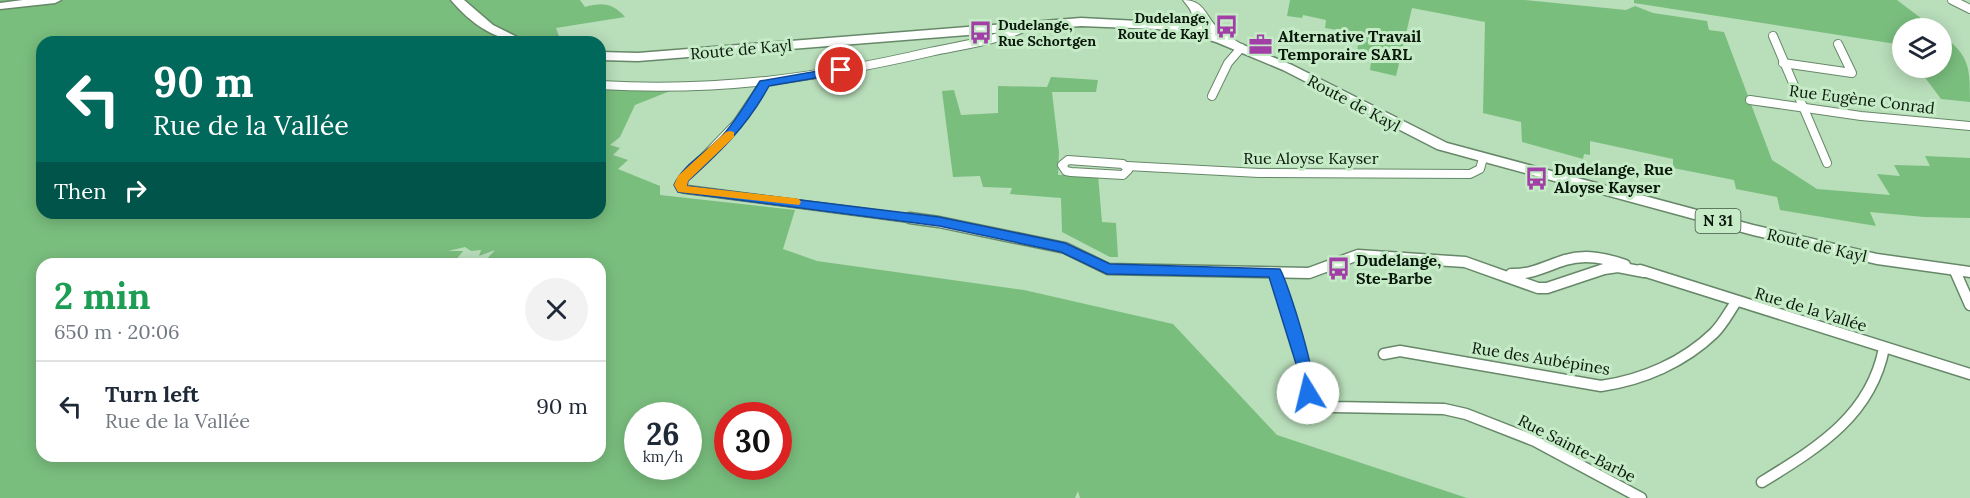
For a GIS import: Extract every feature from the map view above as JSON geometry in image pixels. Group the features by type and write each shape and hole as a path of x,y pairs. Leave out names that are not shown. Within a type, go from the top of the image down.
{"main road":[{"path":"0,6 55,0"},
{"path":"457,0 489,28 507,36"},
{"path":"1192,3 1199,15 1197,28 1207,31"},
{"name":"Route de Kayl","path":"606,56 638,57 1029,26 1117,22 1207,31 1338,92 1415,135 1483,158 1763,232 1877,259 1963,272"}],"street":[{"path":"1952,0 1970,9"},
{"path":"606,85 666,88 764,83 909,57 1013,33 1029,26"},
{"path":"1773,36 1827,164"},
{"path":"1783,63 1852,73 1838,44"},
{"path":"1212,96 1228,63 1241,48"},
{"name":"Rue de la Vallée","path":"764,83 750,110 726,140 683,179 680,185 683,189 939,222 1065,248 1107,269 1309,273 1358,255 1465,262 1538,288 1547,288 1617,267 1644,272"},
{"name":"Rue Eugène Conrad","path":"1750,100 1970,126"},
{"name":"Rue Aloyse Kayser","path":"1127,166 1127,173 1117,175 1071,172 1066,171 1062,165 1068,160 1118,163 1127,166 1259,173 1470,174 1478,172 1482,167 1483,158"},
{"name":"Rue de la Vallée","path":"1497,272 1530,274 1581,256 1601,258 1970,374"},
{"path":"1576,258 1586,261 1595,272"},
{"name":"Route de Kayl","path":"1963,272 1970,304"},
{"name":"Rue Sainte-Barbe","path":"1275,273 1304,367 1308,393 1320,403 1333,407 1444,409 1466,414 1536,441 1561,457 1641,498"},
{"path":"1530,274 1533,284 1538,288"},
{"name":"Rue des Aubépines","path":"1384,354 1400,351 1600,386 1617,385 1672,362 1698,346 1716,331 1736,302"},
{"path":"1762,482 1809,453 1848,418 1875,380 1883,363 1884,348"}],"green space":[{"path":"0,0 580,0 585,7 597,4 612,6 625,17 556,28 559,36 36,36 36,219 606,219 606,87 670,91 635,105 620,137 610,145 620,148 613,155 628,160 618,169 660,186 660,195 795,210 783,249 817,261 1024,290 1173,324 1277,435 1467,498 1080,498 1078,491 1075,498 0,498"},
{"path":"1290,0 1525,0 1626,10 1635,6 1653,13 1707,21 1709,30 1724,32 1772,160 1817,189 1890,195 1877,174 1900,176 1894,165 1930,166 1925,156 1970,158 1970,218 1870,212 1876,226 1780,210 1777,197 1736,189 1734,180 1673,168 1673,159 1590,141 1590,155 1584,154 1583,159 1522,142 1521,122 1483,113 1485,22 1412,8 1396,76 1370,70 1372,54 1357,51 1360,34 1325,28 1326,20 1303,15 1302,18 1287,16"},
{"path":"1634,0 1897,0 1921,18 1892,18 1892,43 1634,3"},
{"path":"1952,43 1966,63 1970,80 1970,102 1941,99 1925,78 1952,78"},
{"path":"1051,77 1098,80 1096,92 1052,92 1059,152 1058,175 1098,175 1102,222 1116,223 1118,257 1110,257 1062,232 1061,198 1010,194 1012,188 983,187 980,176 953,177 942,91 954,90 961,115 998,113 998,86 1047,87"}],"slow traffic":[{"path":"730,135 683,179 680,185 683,189 690,192 794,202"}],"place":[{"name":"Dudelange, Route de Kayl","path":"1227,26"},
{"name":"Dudelange, Rue Schortgen","path":"980,33"},
{"name":"Alternative Travail Temporaire SARL","path":"1260,45"},
{"name":"Dudelange, Rue Aloyse Kayser","path":"1536,178"},
{"name":"Dudelange, Ste-Barbe","path":"1338,269"}],"route":[{"path":"841,70 764,83 750,110 726,140 683,179 680,185 690,192 821,205 939,222 1065,248 1107,269 1275,273 1304,367 1308,393"}]}
